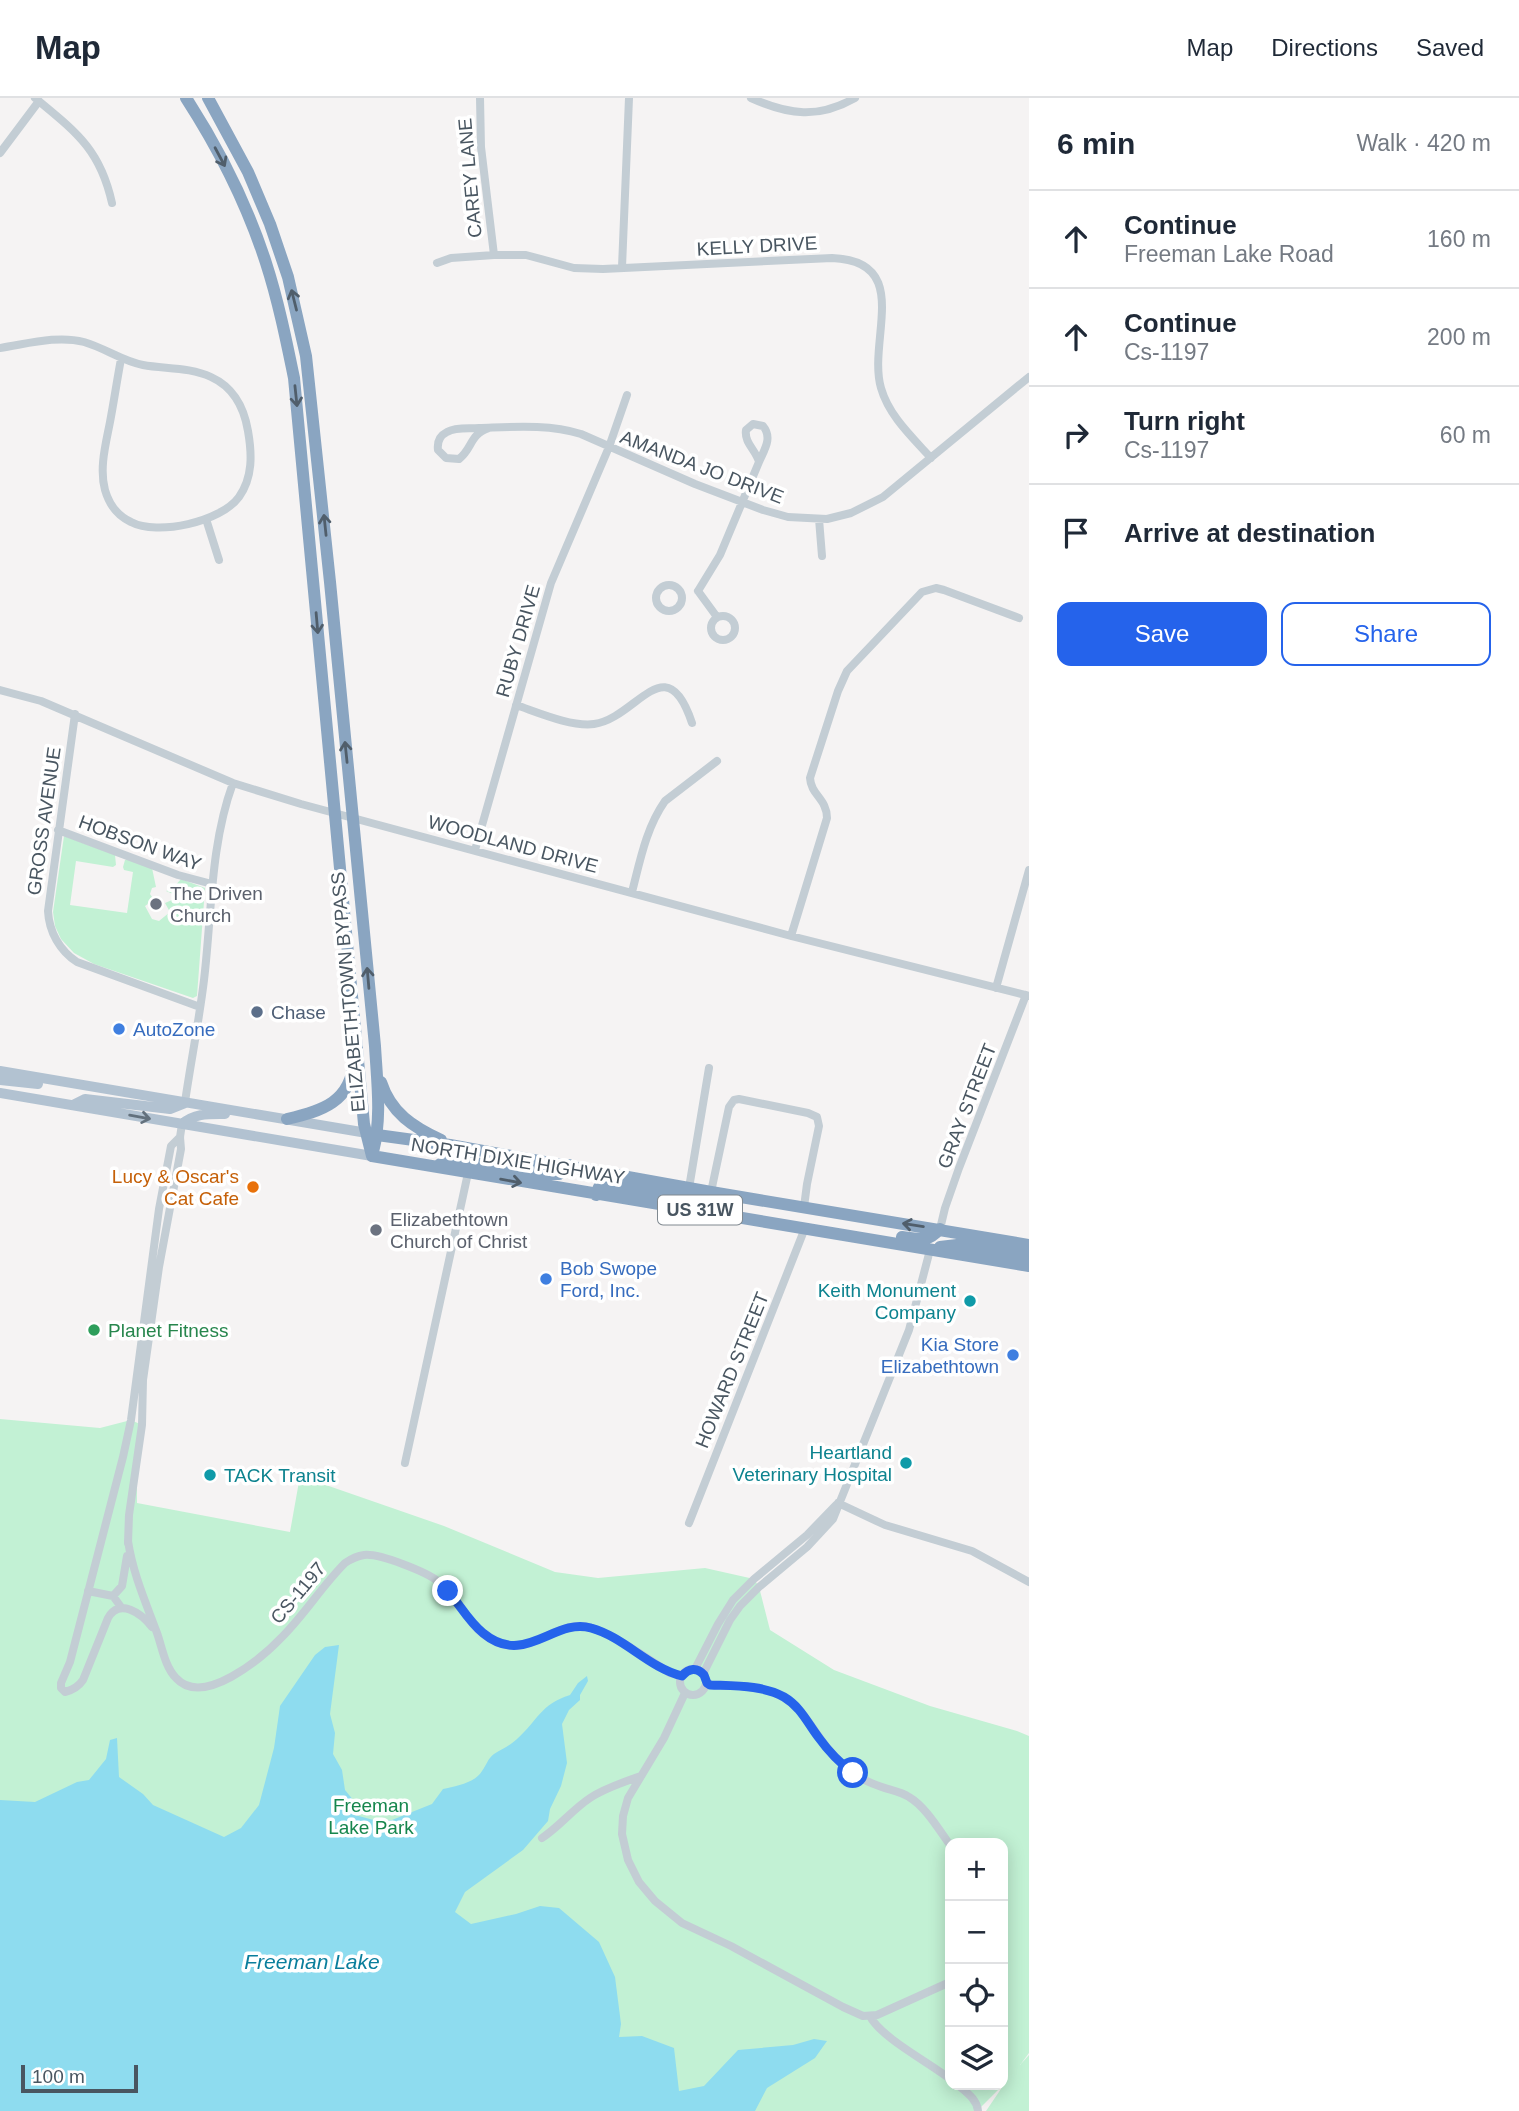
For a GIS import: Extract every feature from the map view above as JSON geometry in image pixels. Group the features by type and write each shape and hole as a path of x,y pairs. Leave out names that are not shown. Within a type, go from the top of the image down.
{"highway":[{"path":"176,98 209,136"},
{"name":"ELIZABETHTOWN BYPASS","path":"186,98 240,195 258,239 283,323 294,377 356,1037 372,1134 372,1156"},
{"name":"ELIZABETHTOWN BYPASS","path":"208,98 236,147 280,250 306,356 375,1046 379,1104 372,1134"},
{"path":"218,98 236,147"},
{"path":"285,1119 325,1108 344,1092 353,1072 356,1037"},
{"path":"375,1046 384,1090 398,1113 418,1129 450,1145"},
{"name":"US 31W","path":"372,1134 450,1145"},
{"name":"NORTH DIXIE HIGHWAY","path":"450,1145 1029,1245"},
{"name":"NORTH DIXIE HIGHWAY","path":"372,1156 1029,1266"},
{"path":"432,1167 444,1162 559,1174 569,1165"},
{"path":"596,1195 599,1187 607,1185 718,1203 745,1198"},
{"path":"690,1209 752,1212 926,1240 940,1229"},
{"path":"930,1250 957,1245 1029,1256"}],"main road":[{"name":"US 31W","path":"0,1071 372,1134"},
{"path":"0,1080 94,1094 103,1089"},
{"name":"NORTH DIXIE HIGHWAY","path":"0,1093 372,1156"},
{"path":"73,1105 85,1099 170,1109 185,1102"},
{"path":"183,1124 191,1116 206,1114 224,1114 272,1123 285,1119"}],"street":[{"name":"CAREY LANE","path":"480,98 481,147 494,255"},
{"path":"622,267 629,98"},
{"path":"751,98 778,109 804,113 830,110 855,98"},
{"path":"0,153 37,100 80,136 92,151 107,180 112,203"},
{"name":"KELLY DRIVE","path":"437,263 451,258 494,255 526,255 574,268 603,269 832,258 852,260 862,264 874,275 881,290 883,305 877,364 881,390 896,418 931,458"},
{"path":"0,348 52,339 70,340 87,343 121,359 142,365 205,374 226,386 237,400 244,416 251,455 250,473 238,499 226,509 206,519 169,527 145,527 123,517 108,498 103,481 104,463 121,359"},
{"name":"AMANDA JO DRIVE","path":"489,428 478,433 467,452 459,459 446,458 439,450 439,439 449,431 489,428 531,427 563,429 581,434 743,503 775,514 818,519 838,517 870,504 894,488 1029,377"},
{"name":"RUBY DRIVE","path":"475,850 551,583 609,447 627,395"},
{"path":"680,594 698,591 720,555 759,462"},
{"path":"206,519 219,560"},
{"path":"818,519 822,556"},
{"path":"792,936 827,818 824,803 813,789 810,778 838,691 848,671 912,601 929,589 944,590 1019,618"},
{"path":"698,591 717,617"},
{"path":"516,705 571,722 594,724 611,718 650,691 664,687 681,698 692,723"},
{"name":"WOODLAND DRIVE","path":"0,690 75,714 233,783 301,804 792,936 1028,996"},
{"name":"GROSS AVENUE","path":"75,714 48,911 53,932 66,954 78,962 200,1007"},
{"path":"632,892 651,823 659,810 665,801 717,761"},
{"path":"185,1102 200,1007 216,846 233,783"},
{"name":"HOBSON WAY","path":"58,830 212,884"},
{"path":"996,988 1029,870"},
{"path":"1019,905 1029,908"},
{"name":"GRAY STREET","path":"940,1229 964,1156 1028,996"},
{"path":"689,1188 709,1068"},
{"path":"711,1192 729,1107 734,1100 740,1099 817,1117 820,1126 804,1207"},
{"path":"113,1596 122,1586 127,1560 129,1515 142,1424 143,1380 183,1124"},
{"path":"156,1632 147,1620 131,1609 121,1607 111,1612 83,1680 74,1689 65,1692 61,1688 128,1434 159,1209 171,1146 180,1137"},
{"path":"405,1463 468,1173"},
{"name":"HOWARD STREET","path":"689,1523 805,1228"},
{"path":"930,1250 909,1330 833,1519 807,1547 740,1605 702,1675 705,1689 691,1695 685,1693 681,1685 682,1676 686,1672 702,1675 710,1685 766,1690 785,1697 799,1709 838,1760 870,1783 902,1793 916,1801 945,1839"},
{"path":"838,1503 885,1525 972,1551 1029,1582"},
{"name":"CS-1197","path":"128,1541 134,1570 166,1659 176,1679 197,1688 214,1685 230,1677 265,1653 345,1563 366,1554 405,1565 438,1581 478,1629 499,1643 528,1644 565,1629 583,1626 602,1632 670,1673 682,1676"},
{"path":"88,1591 113,1596 121,1607"},
{"path":"685,1693 664,1738 625,1807 622,1834 625,1851 639,1882 655,1901 682,1923 863,2016 870,2016 945,1984"},
{"path":"542,1838 558,1828 590,1798 641,1776"},
{"path":"870,2016 874,2025 884,2034 945,2075"},
{"path":"964,2090 972,2097 978,2111"}],"green space":[{"path":"64,836 115,855 116,865 113,867 76,861 70,905 127,913 133,872 124,870 123,867 125,860 129,859 152,868 156,887 152,888 150,894 154,900 145,906 152,919 159,921 170,912 165,903 172,900 173,894 166,891 181,879 205,888 197,996 193,998 94,964 74,953 61,939 53,912"},
{"name":"Freeman Lake Park","path":"0,1419 100,1428 131,1420 142,1425 137,1453 137,1503 290,1532 300,1476 444,1526 555,1572 598,1578 705,1568 754,1579 759,1587 770,1630 834,1670 930,1706 1029,1736 1029,2053 1020,2065 1029,2055 1029,2111 986,2111 1000,2090 1008,2090 1008,1838 945,1838 945,2090 998,2090 977,2111 0,2111"}],"water":[{"name":"Freeman Lake","path":"339,1645 330,1714 335,1733 333,1754 342,1770 345,1790 354,1801 355,1815 381,1822 432,1804 443,1789 475,1778 492,1756 515,1741 552,1703 570,1695 587,1676 588,1681 580,1700 569,1710 562,1724 567,1763 548,1821 523,1850 465,1892 455,1912 471,1924 540,1906 559,1908 599,1942 615,1977 621,2024 619,2037 642,2036 674,2048 679,2091 704,2086 738,2050 793,2045 814,2039 827,2041 815,2058 767,2088 755,2111 0,2111 0,1800 35,1802 77,1782 89,1780 106,1759 110,1740 117,1738 119,1777 143,1794 153,1805 224,1837 241,1828 259,1805 274,1748 280,1706 315,1655 325,1647"}],"place":[{"name":"The Driven Church","path":"156,904"},
{"name":"Chase","path":"257,1012"},
{"name":"AutoZone","path":"119,1029"},
{"name":"Lucy & Oscar's Cat Cafe","path":"253,1187"},
{"name":"Elizabethtown Church of Christ","path":"376,1230"},
{"name":"Bob Swope Ford, Inc.","path":"546,1279"},
{"name":"Keith Monument Company","path":"970,1301"},
{"name":"Planet Fitness","path":"94,1330"},
{"name":"Kia Store Elizabethtown","path":"1013,1355"},
{"name":"Heartland Veterinary Hospital","path":"906,1463"},
{"name":"TACK Transit","path":"210,1475"}],"route":[{"path":"448,1591 478,1629 499,1643 528,1644 565,1629 583,1626 602,1632 670,1673 682,1676 696,1669 710,1685 756,1688 785,1697 805,1716 831,1754 853,1773"}]}
